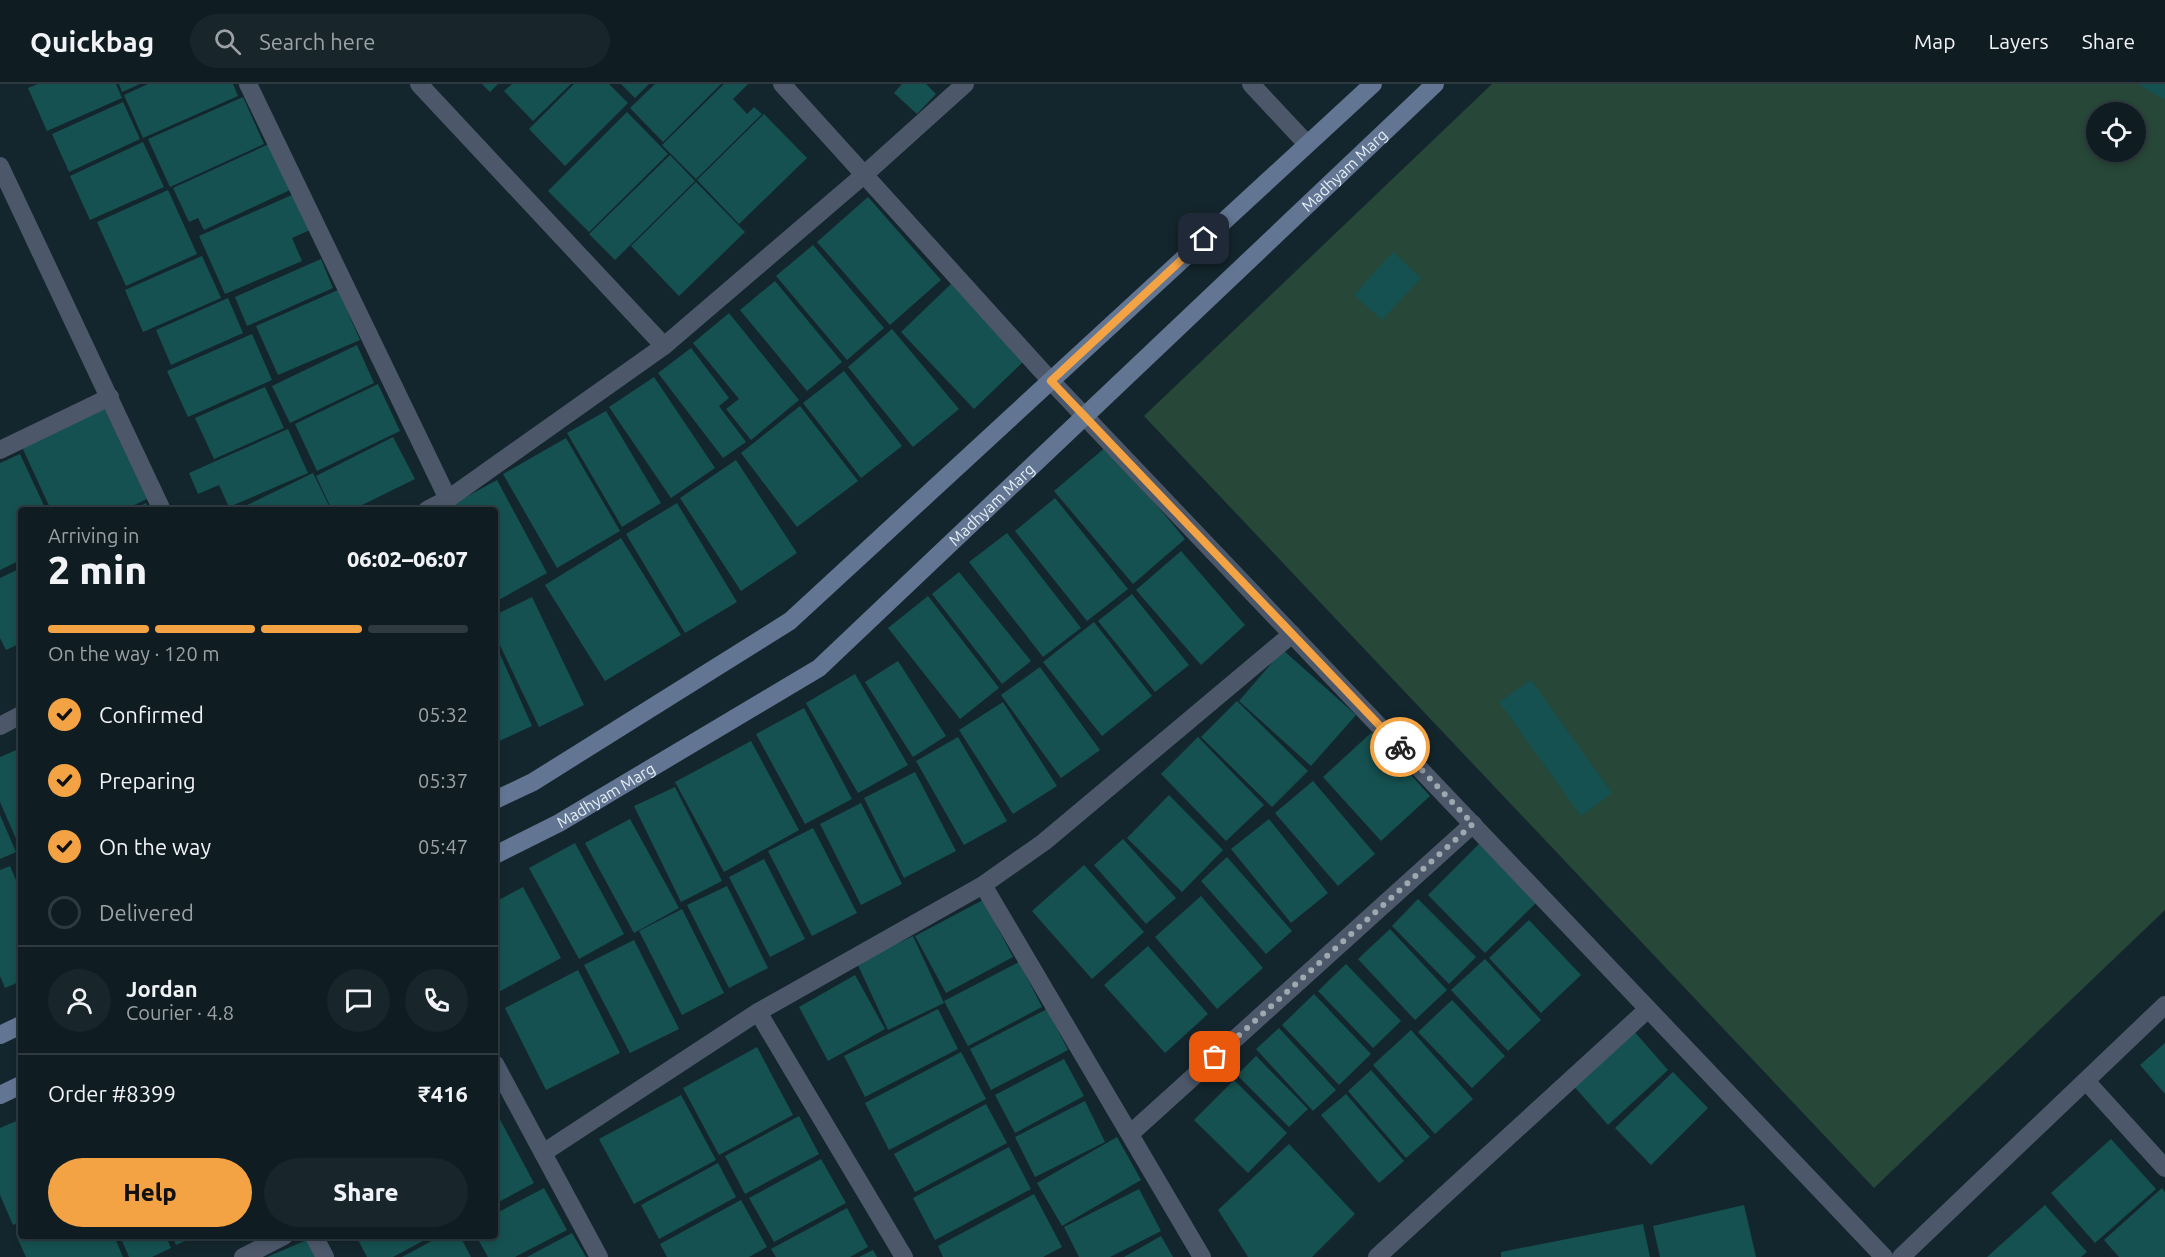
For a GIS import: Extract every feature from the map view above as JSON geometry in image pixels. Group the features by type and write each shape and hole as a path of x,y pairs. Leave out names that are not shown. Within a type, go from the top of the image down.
{"street":[{"path":"248,84 448,499"},
{"path":"419,84 664,346"},
{"path":"782,84 1051,381 1648,1009 1879,1257"},
{"path":"433,507 448,499 664,346 865,174 965,84"},
{"path":"1251,84 1307,144"},
{"path":"498,799 533,782 790,621 1372,84"},
{"name":"Madhyam Marg","path":"498,854 559,823 819,668 1435,84"},
{"path":"0,166 161,507"},
{"path":"0,450 110,397"},
{"path":"543,1153 758,1012 983,885 1044,842 1292,634"},
{"path":"0,726 18,717"},
{"path":"1130,1134 1473,824"},
{"path":"983,885 1202,1257"},
{"path":"1901,1257 2165,1005"},
{"path":"1377,1257 1648,1009"},
{"path":"758,1012 904,1257"},
{"path":"0,1035 18,1026"},
{"path":"498,1070 599,1257"},
{"path":"2086,1081 2165,1168"},
{"path":"0,1095 18,1086"},
{"path":"243,1257 278,1239"},
{"path":"316,1239 326,1257"}],"green space":[{"path":"1492,84 2165,84 2165,910 1874,1188 1144,416"}],"building":[{"path":"38,84 116,84 122,98 47,131 28,88"},
{"path":"119,84 140,84 122,92"},
{"path":"148,84 233,84 238,96 143,138 124,95"},
{"path":"482,84 498,84 490,92"},
{"path":"512,84 571,84 533,121 504,91"},
{"path":"574,84 609,84 628,103 565,166 529,129"},
{"path":"621,84 649,84 635,98"},
{"path":"655,84 721,84 663,142 630,108"},
{"path":"724,84 748,84 733,99 747,114 754,107 762,114 696,179 662,145"},
{"path":"902,84 926,84 936,94 917,114 894,93"},
{"path":"2138,84 2165,84 2165,100"},
{"path":"243,97 264,144 170,187 148,139"},
{"path":"123,102 140,139 69,172 52,134"},
{"path":"627,112 668,154 589,232 548,191"},
{"path":"764,114 807,158 739,224 697,180"},
{"path":"143,142 164,187 90,220 70,176"},
{"path":"271,143 292,189 204,230 198,218 189,222 173,188"},
{"path":"670,155 695,181 615,260 589,234"},
{"path":"696,182 745,232 679,296 631,246"},
{"path":"168,190 197,254 126,286 97,222"},
{"path":"294,194 310,230 292,238 302,261 225,294 199,236"},
{"path":"868,197 941,280 890,325 817,242"},
{"path":"813,245 884,328 847,360 776,276"},
{"path":"1393,252 1421,278 1382,320 1354,295"},
{"path":"202,256 221,298 143,332 125,290"},
{"path":"321,259 333,288 247,326 235,297"},
{"path":"775,281 842,362 807,391 740,310"},
{"path":"951,284 1024,361 974,409 901,332"},
{"path":"338,290 360,340 278,375 256,326"},
{"path":"228,298 243,333 171,365 156,330"},
{"path":"729,313 799,400 751,440 726,409 739,399 693,343"},
{"path":"892,329 959,409 913,447 848,367"},
{"path":"252,334 272,380 188,417 167,371"},
{"path":"357,345 374,383 290,423 272,386"},
{"path":"691,348 729,398 719,406 746,442 723,458 658,373"},
{"path":"844,371 902,446 861,478 803,403"},
{"path":"654,377 715,468 671,498 609,407"},
{"path":"378,384 400,431 317,471 295,424"},
{"path":"265,387 284,428 214,459 195,418"},
{"path":"800,406 858,481 797,527 741,453"},
{"path":"104,408 147,499 130,507 50,507 22,447"},
{"path":"606,411 661,503 622,527 567,433"},
{"path":"288,429 308,473 229,507 219,485 198,494 189,473"},
{"path":"393,437 415,479 358,507 331,507 316,476"},
{"path":"566,438 620,531 557,568 503,474"},
{"path":"1107,446 1185,539 1133,584 1054,491"},
{"path":"20,454 45,507 18,507 18,561 0,570 0,463"},
{"path":"736,460 797,553 741,591 680,498"},
{"path":"313,473 330,507 243,507"},
{"path":"497,480 547,573 498,600 498,507 448,507"},
{"path":"1055,498 1128,589 1087,621 1015,531"},
{"path":"677,503 737,602 685,633 626,534"},
{"path":"1007,533 1081,628 1043,657 969,562"},
{"path":"621,538 681,635 605,681 545,585"},
{"path":"1181,551 1245,625 1201,665 1136,590"},
{"path":"18,569 18,644 6,650 0,638 0,578"},
{"path":"959,572 1031,661 1002,684 932,594"},
{"path":"1132,594 1189,665 1155,692 1098,621"},
{"path":"928,596 999,688 960,719 888,628"},
{"path":"532,597 584,705 539,727 498,641 498,614"},
{"path":"1094,622 1152,696 1102,736 1043,662"},
{"path":"498,650 532,726 498,742"},
{"path":"1283,650 1356,715 1311,766 1239,701"},
{"path":"898,661 946,736 913,757 865,682"},
{"path":"1040,667 1100,750 1061,778 1001,695"},
{"path":"855,674 908,765 858,793 806,703"},
{"path":"1531,680 1612,793 1581,816 1499,702"},
{"path":"1237,701 1308,771 1272,807 1201,737"},
{"path":"1003,702 1057,786 1013,814 959,730"},
{"path":"804,708 852,799 805,824 756,734"},
{"path":"1372,732 1430,796 1381,841 1323,777"},
{"path":"958,737 1007,821 964,845 916,761"},
{"path":"1198,737 1264,805 1226,841 1161,774"},
{"path":"751,741 799,830 724,872 675,782"},
{"path":"18,749 18,843 0,802 0,757"},
{"path":"915,772 956,851 904,878 864,798"},
{"path":"1313,781 1375,854 1338,886 1275,813"},
{"path":"675,787 722,881 681,902 634,806"},
{"path":"1169,795 1223,850 1182,892 1127,838"},
{"path":"861,803 902,884 861,905 820,824"},
{"path":"0,815 16,852 0,859"},
{"path":"630,819 679,908 634,933 585,843"},
{"path":"1269,819 1328,893 1291,923 1231,849"},
{"path":"813,828 857,913 812,936 768,851"},
{"path":"1123,839 1176,898 1146,924 1094,865"},
{"path":"575,843 624,934 579,959 529,868"},
{"path":"1479,844 1537,902 1485,953 1428,895"},
{"path":"1227,857 1292,931 1266,954 1201,881"},
{"path":"764,859 805,939 770,957 729,877"},
{"path":"1084,865 1144,932 1092,979 1032,911"},
{"path":"10,866 18,885 18,982 5,988 0,976 0,870"},
{"path":"727,886 768,968 729,988 687,905"},
{"path":"523,887 561,958 498,992 498,900"},
{"path":"1201,896 1263,968 1217,1009 1155,937"},
{"path":"1418,899 1476,957 1449,984 1392,926"},
{"path":"983,900 1013,957 946,993 915,936"},
{"path":"682,909 724,993 682,1015 639,931"},
{"path":"1529,920 1581,975 1541,1013 1489,958"},
{"path":"1390,929 1447,990 1415,1020 1358,959"},
{"path":"913,936 944,1003 888,1030 857,963"},
{"path":"634,940 679,1029 630,1053 584,965"},
{"path":"1148,946 1208,1014 1165,1053 1104,985"},
{"path":"1485,959 1541,1020 1508,1051 1451,990"},
{"path":"1019,962 1042,1007 968,1046 944,1001"},
{"path":"1346,964 1401,1021 1373,1048 1318,991"},
{"path":"578,970 620,1053 546,1090 505,1008"},
{"path":"855,975 885,1029 828,1061 799,1007"},
{"path":"1314,994 1371,1054 1339,1085 1282,1025"},
{"path":"1452,1000 1505,1056 1472,1088 1418,1032"},
{"path":"938,1009 958,1049 865,1097 844,1056"},
{"path":"1047,1009 1068,1050 991,1090 970,1049"},
{"path":"1279,1028 1336,1090 1313,1111 1256,1049"},
{"path":"1411,1030 1473,1099 1435,1134 1373,1065"},
{"path":"1633,1030 1668,1070 1608,1125 1572,1084"},
{"path":"2165,1043 2165,1094 2140,1065"},
{"path":"757,1047 793,1115 719,1155 683,1088"},
{"path":"961,1052 986,1099 889,1150 865,1103"},
{"path":"1256,1056 1308,1109 1289,1127 1237,1075"},
{"path":"1064,1059 1084,1096 1015,1133 995,1095"},
{"path":"1371,1070 1430,1137 1406,1158 1348,1091"},
{"path":"1673,1072 1708,1108 1651,1165 1615,1128"},
{"path":"1234,1080 1287,1133 1248,1173 1194,1120"},
{"path":"1346,1094 1404,1161 1379,1183 1321,1115"},
{"path":"681,1095 716,1160 634,1204 599,1139"},
{"path":"1085,1101 1105,1142 1035,1177 1015,1137"},
{"path":"986,1104 1007,1143 915,1192 894,1154"},
{"path":"498,1116 534,1183 498,1202"},
{"path":"799,1116 819,1154 745,1194 725,1156"},
{"path":"18,1120 18,1223 13,1225 0,1195 0,1128"},
{"path":"1117,1137 1141,1180 1062,1226 1037,1183"},
{"path":"2111,1139 2156,1189 2095,1243 2051,1193"},
{"path":"1289,1144 1355,1214 1312,1257 1248,1257 1218,1210"},
{"path":"1009,1147 1031,1189 935,1240 913,1198"},
{"path":"821,1159 846,1203 774,1242 749,1198"},
{"path":"718,1163 736,1197 659,1239 641,1205"},
{"path":"544,1188 567,1230 515,1257 488,1257 478,1239 498,1239 498,1212"},
{"path":"2162,1188 2165,1192 2165,1257 2119,1257 2104,1240"},
{"path":"1139,1189 1161,1231 1110,1257 1079,1257 1064,1227"},
{"path":"1034,1194 1062,1247 1043,1257 943,1257 938,1246"},
{"path":"741,1200 767,1247 749,1257 667,1257 660,1244"},
{"path":"1744,1205 1756,1257 1660,1257 1653,1226"},
{"path":"2045,1205 2087,1252 2081,1257 1987,1257"},
{"path":"847,1208 868,1247 850,1257 776,1257 771,1249"},
{"path":"1643,1224 1650,1257 1501,1257 1501,1252"},
{"path":"572,1233 586,1257 527,1257"},
{"path":"18,1234 18,1239 115,1239 123,1257 26,1257 16,1235"},
{"path":"1161,1236 1173,1257 1124,1257"},
{"path":"121,1239 167,1239 171,1248 152,1257 129,1257"},
{"path":"173,1239 189,1239 176,1245"},
{"path":"309,1239 317,1257 267,1257"},
{"path":"358,1239 426,1239 393,1257 367,1257"},
{"path":"435,1239 462,1239 471,1257 402,1257"},
{"path":"873,1250 877,1257 859,1257"}],"way so far":[{"path":"1215,1057 1473,824 1400,747"}],"route":[{"path":"1204,239 1051,381 1400,747"}]}
